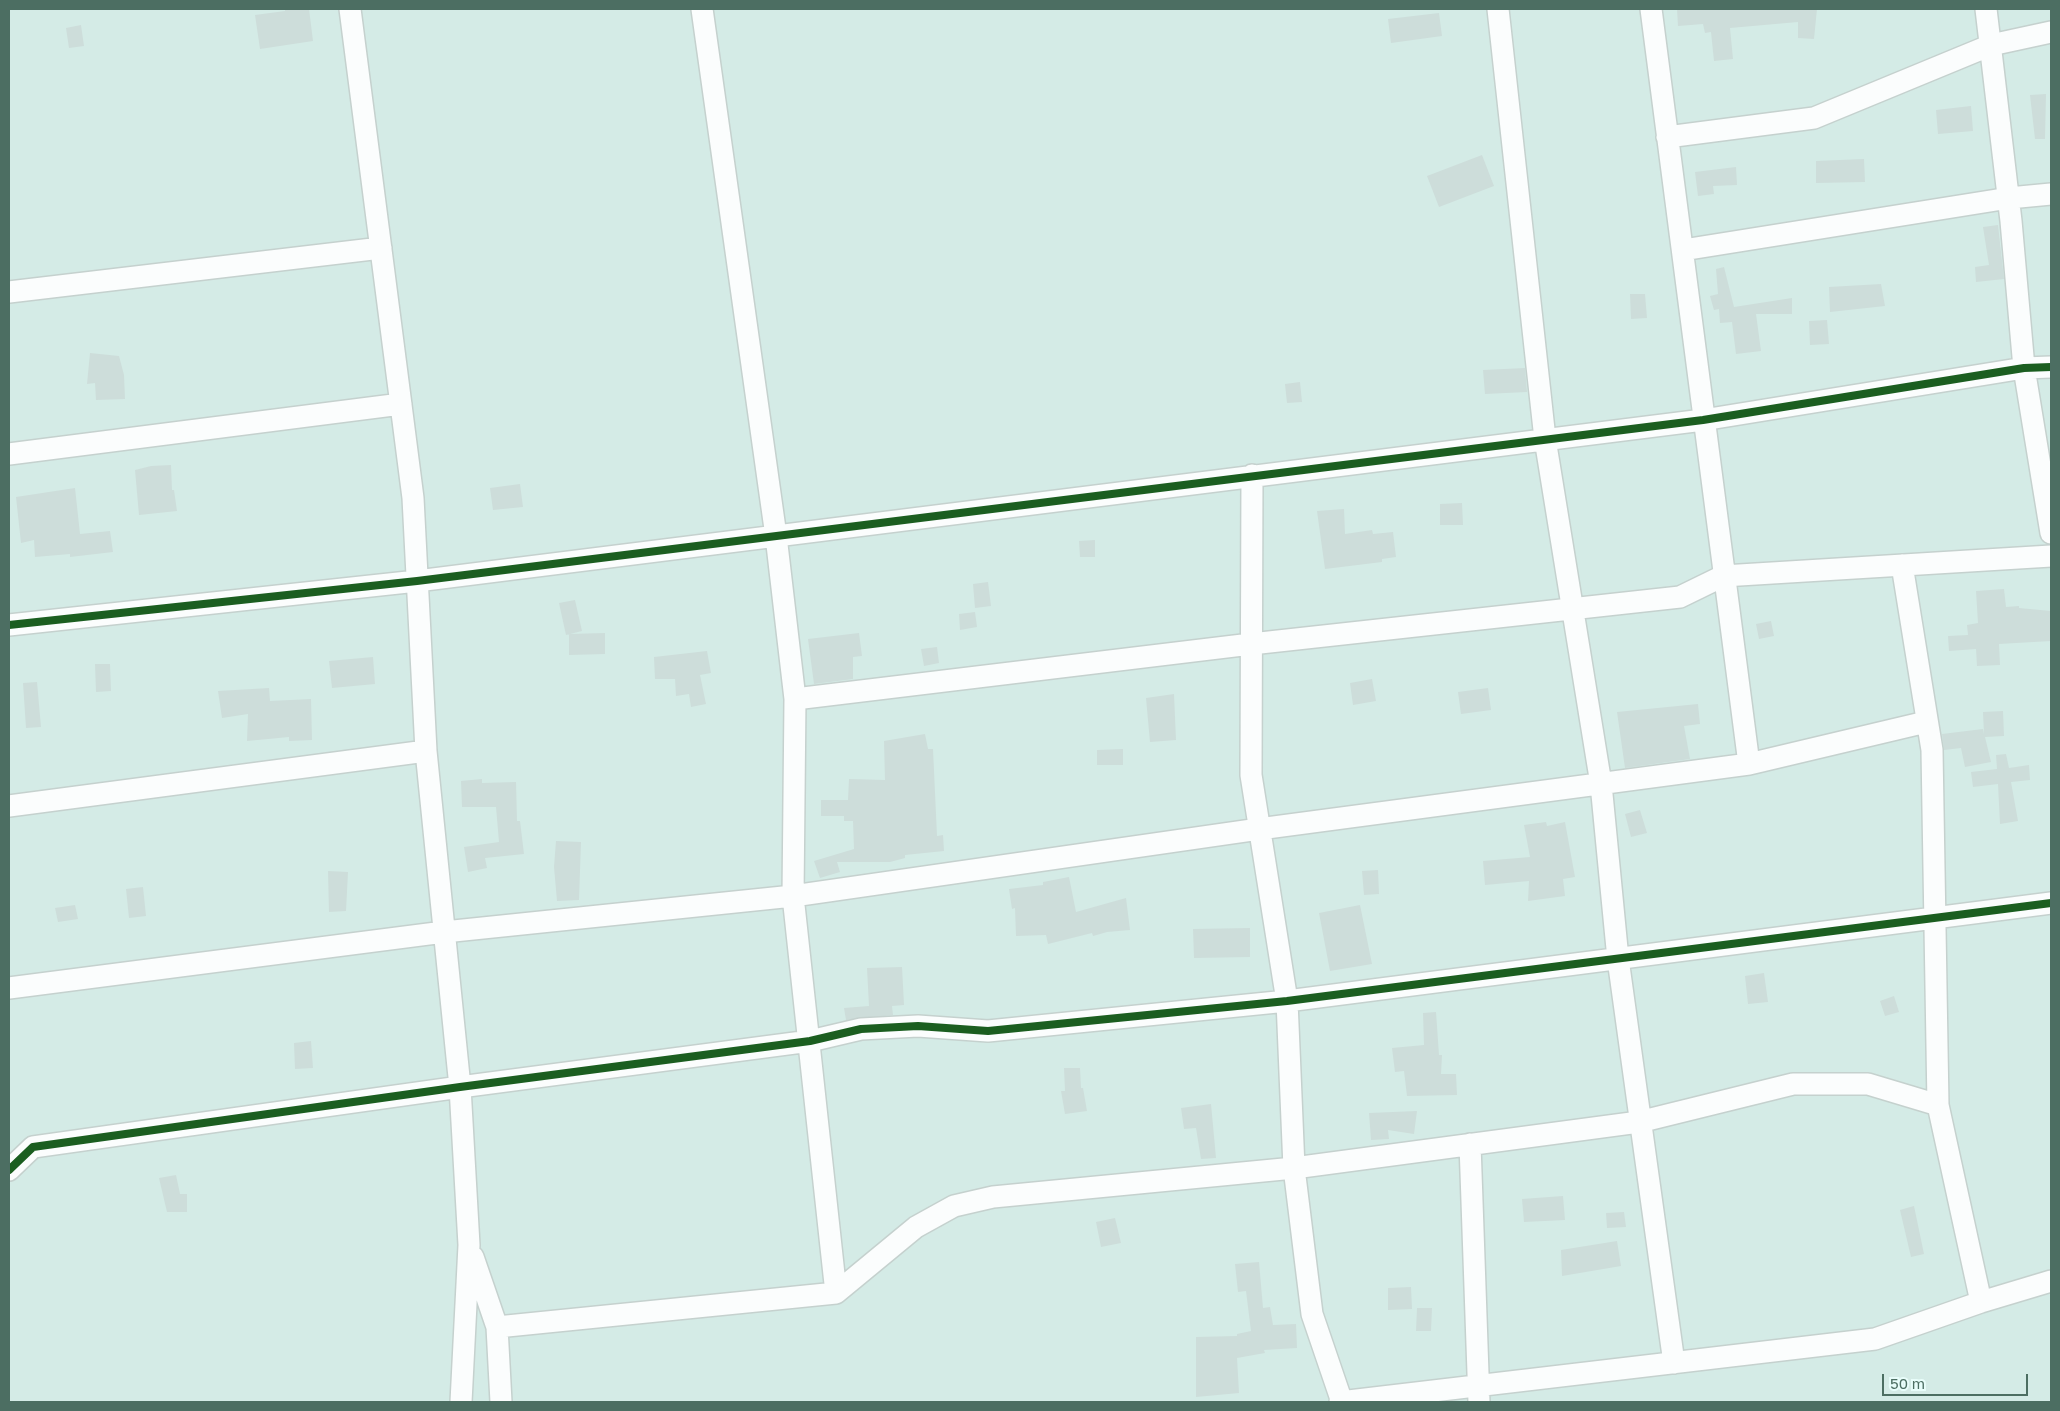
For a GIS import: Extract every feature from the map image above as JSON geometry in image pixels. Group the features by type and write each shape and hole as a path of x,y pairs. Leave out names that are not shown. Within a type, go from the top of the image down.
{"street":[{"path":"350,9 413,498 426,751 460,1087 469,1245 461,1402"},
{"path":"702,9 776,536 795,699 793,896 836,1292"},
{"path":"1498,9 1546,440 1601,784 1618,959 1639,1122 1674,1363"},
{"path":"1651,9 1723,576 1749,764"},
{"path":"1986,9 2009,198 2024,368 2051,533"},
{"path":"1667,137 1814,118 1990,46 2051,32"},
{"path":"1683,250 2009,198 2051,194"},
{"path":"9,292 381,248"},
{"path":"9,625 417,581 1252,475 1546,440 1703,420 2024,368 2051,368"},
{"path":"9,454 401,404"},
{"path":"1252,475 1250,775 1287,1002 1294,1168 1312,1314 1341,1402 1479,1394 1674,1363 1875,1339 1981,1302 2051,1281"},
{"path":"795,699 1251,644 1680,598 1723,576 2051,556"},
{"path":"1902,565 1932,750 1938,1105 1981,1302"},
{"path":"9,988 444,932 793,896 1259,829 1749,764 1926,722"},
{"path":"9,806 426,751"},
{"path":"9,1170 33,1147 460,1087 810,1041 861,1029 918,1026 988,1031 1287,1002 2051,903"},
{"path":"497,1327 836,1292 916,1227 954,1206 993,1197 1294,1168 1639,1122 1793,1084 1868,1084 1938,1105"},
{"path":"1470,1144 1479,1394"},
{"path":"469,1245 497,1327 501,1402"}],"shaded area":[{"path":"9,9 2051,9 2051,1402 9,1402"}],"building":[{"path":"285,9 309,9 313,41 260,49 255,15 285,11"},
{"path":"1677,9 1817,9 1814,39 1798,38 1798,22 1730,28 1733,59 1714,61 1711,32 1705,33 1703,24 1678,26"},
{"path":"1439,13 1442,36 1391,43 1388,19"},
{"path":"81,25 84,46 69,48 66,28"},
{"path":"2046,94 2045,139 2035,139 2030,95"},
{"path":"1971,106 1973,131 1938,134 1936,110"},
{"path":"1482,155 1494,186 1439,207 1427,176"},
{"path":"1864,159 1865,182 1816,183 1816,161"},
{"path":"1736,167 1737,185 1713,186 1714,194 1698,196 1695,172"},
{"path":"1998,225 2004,279 1976,282 1975,267 1989,265 1983,227"},
{"path":"1724,267 1734,307 1792,298 1792,314 1756,314 1761,351 1736,354 1732,322 1720,323 1719,309 1714,310 1710,296 1718,294 1716,269"},
{"path":"1881,284 1885,306 1830,312 1829,287"},
{"path":"1630,294 1645,294 1647,318 1631,319"},
{"path":"1827,320 1829,344 1810,345 1809,321"},
{"path":"90,353 119,356 124,375 125,399 96,400 95,383 87,384"},
{"path":"1525,368 1527,392 1485,394 1483,370"},
{"path":"1300,382 1302,402 1287,403 1285,384"},
{"path":"171,465 172,490 174,490 177,511 139,515 135,470 151,466"},
{"path":"520,484 523,507 493,510 490,488"},
{"path":"75,488 80,534 110,531 113,552 70,557 70,554 35,557 34,540 21,543 16,497"},
{"path":"1462,503 1463,525 1440,525 1440,504"},
{"path":"1344,509 1345,534 1372,530 1373,534 1393,532 1396,557 1382,559 1382,562 1325,569 1317,511"},
{"path":"1095,540 1095,557 1080,557 1079,541"},
{"path":"988,582 991,606 975,608 973,584"},
{"path":"2004,589 2006,607 2019,606 2019,608 2051,611 2051,641 1999,644 2000,665 1977,666 1976,649 1949,651 1948,636 1968,635 1967,625 1978,623 1976,591"},
{"path":"575,600 582,631 566,635 559,603"},
{"path":"975,612 977,627 960,630 959,614"},
{"path":"1771,621 1774,636 1759,639 1756,624"},
{"path":"605,633 605,654 569,655 569,634"},
{"path":"859,633 862,656 853,657 853,679 814,684 808,639"},
{"path":"937,647 939,663 924,666 921,649"},
{"path":"707,651 711,673 700,675 706,704 691,707 689,694 676,696 675,679 655,679 654,657"},
{"path":"373,657 375,684 332,688 329,661"},
{"path":"95,664 110,664 111,691 96,692"},
{"path":"1372,679 1376,701 1353,705 1350,683"},
{"path":"37,682 41,727 26,728 23,683"},
{"path":"269,688 270,701 311,699 312,740 289,741 289,737 247,741 248,714 222,718 218,691"},
{"path":"1488,688 1491,710 1461,714 1458,692"},
{"path":"1174,694 1176,740 1150,742 1146,698"},
{"path":"1698,704 1700,724 1684,726 1690,759 1625,768 1617,712"},
{"path":"2003,711 2004,736 1985,737 1991,762 1965,767 1961,748 1944,750 1942,734 1983,729 1984,734 1983,712"},
{"path":"925,734 928,749 933,749 937,836 943,835 944,851 905,855 905,858 890,862 837,862 840,872 820,878 814,861 854,849 853,821 844,821 844,816 821,816 821,800 848,800 849,779 885,780 884,741"},
{"path":"1123,749 1123,765 1097,765 1097,750"},
{"path":"2006,754 2009,768 2029,765 2030,780 2011,782 2018,821 2000,824 1998,784 1973,787 1971,772 1997,769 1996,755"},
{"path":"482,779 482,783 516,782 517,821 520,821 524,854 485,858 487,868 468,872 464,847 499,842 496,807 462,807 461,781"},
{"path":"1640,810 1647,833 1631,837 1625,814"},
{"path":"1546,822 1547,826 1565,822 1575,877 1563,879 1565,896 1528,901 1529,881 1485,885 1483,861 1530,857 1524,825"},
{"path":"556,841 581,842 579,900 557,901 554,867"},
{"path":"1378,870 1379,894 1364,895 1362,871"},
{"path":"328,871 348,872 346,911 329,912"},
{"path":"1069,877 1076,912 1126,898 1130,930 1107,932 1093,936 1092,933 1048,944 1046,935 1016,936 1015,908 1012,909 1009,889 1043,885 1043,882"},
{"path":"143,887 146,916 129,918 126,889"},
{"path":"75,905 78,919 58,922 55,908"},
{"path":"1360,905 1372,964 1330,971 1319,913"},
{"path":"1250,928 1250,957 1194,958 1193,929"},
{"path":"902,967 904,1005 892,1006 893,1015 846,1020 844,1008 869,1006 867,968"},
{"path":"1764,973 1768,1002 1748,1004 1745,976"},
{"path":"1894,996 1899,1012 1885,1016 1880,1001"},
{"path":"1436,1012 1439,1055 1442,1055 1441,1074 1456,1074 1457,1095 1407,1096 1404,1071 1395,1072 1392,1048 1424,1045 1423,1013"},
{"path":"311,1041 313,1068 295,1069 294,1043"},
{"path":"1064,1068 1080,1068 1081,1088 1083,1088 1087,1111 1065,1114 1061,1091 1065,1091"},
{"path":"1211,1104 1216,1158 1201,1159 1196,1128 1184,1129 1181,1108"},
{"path":"1417,1111 1414,1134 1388,1130 1389,1139 1371,1140 1369,1113"},
{"path":"176,1175 180,1194 187,1194 187,1212 167,1212 159,1178"},
{"path":"1563,1196 1565,1220 1524,1222 1522,1199"},
{"path":"1914,1206 1924,1254 1911,1257 1900,1210"},
{"path":"1624,1212 1626,1227 1607,1228 1606,1213"},
{"path":"1115,1218 1121,1243 1101,1247 1096,1222"},
{"path":"1617,1241 1621,1266 1562,1276 1561,1250"},
{"path":"1259,1262 1263,1308 1270,1307 1273,1325 1296,1324 1297,1348 1264,1350 1265,1353 1237,1358 1239,1393 1196,1397 1196,1337 1237,1336 1237,1334 1251,1331 1246,1291 1238,1292 1235,1264"},
{"path":"1411,1287 1412,1309 1388,1310 1388,1288"},
{"path":"1417,1308 1432,1308 1431,1331 1416,1331"}],"cycle path":[{"path":"9,625 417,581 1703,420 2024,368 2051,367"},
{"path":"9,1170 33,1147 460,1087 810,1041 861,1029 918,1026 988,1031 1287,1001 2051,903"}]}
